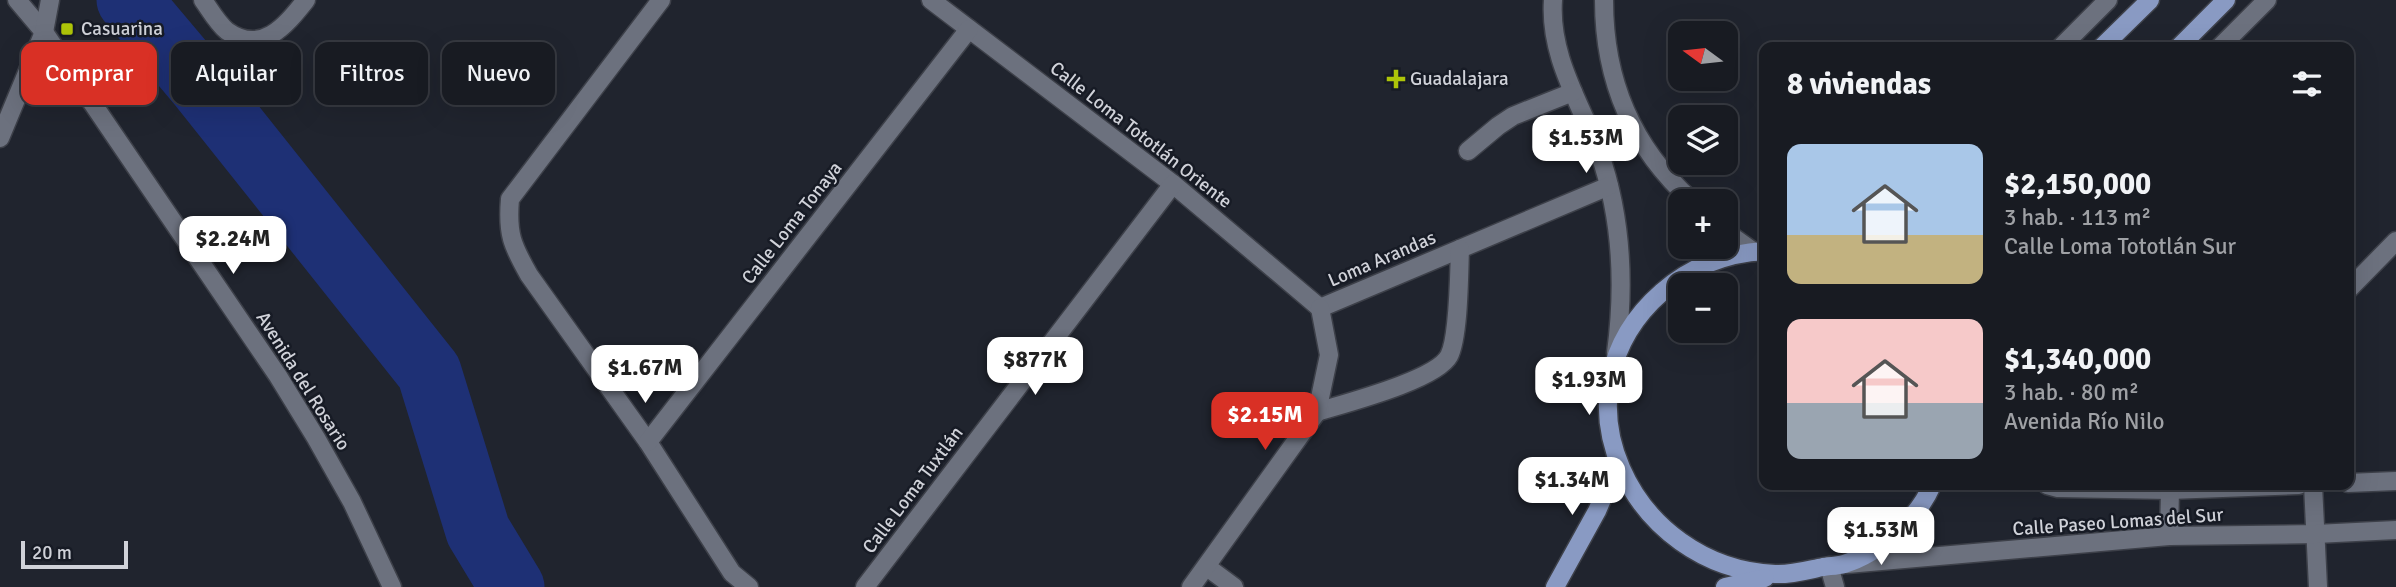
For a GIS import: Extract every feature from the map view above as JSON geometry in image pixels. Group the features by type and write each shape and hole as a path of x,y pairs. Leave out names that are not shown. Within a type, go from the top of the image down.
{"main road":[{"path":"2107,42 2150,0"},
{"path":"2184,42 2226,0"},
{"path":"1759,252 1710,263 1689,272 1670,285 1639,316 1625,337 1615,361 1609,386 1608,412 1610,437 1618,462 1627,483 1654,520 1680,542 1710,559 1732,567 1779,575"},
{"path":"1555,587 1597,511 1618,462"},
{"path":"1725,587 1837,565 1877,547 1906,524 1930,490"}],"street":[{"name":"Avenida del Rosario","path":"17,0 44,32 297,407 352,502 392,587"},
{"path":"0,138 44,32 50,0"},
{"path":"203,0 225,30 240,38 256,39 271,36 284,28 306,0"},
{"path":"661,0 510,199 508,221 512,246 529,275 648,442 732,573 749,587"},
{"name":"Calle Loma Tototlán Oriente","path":"931,0 1173,184 1320,308"},
{"path":"1553,0 1560,59 1599,153 1618,230 1622,274 1621,318 1615,361"},
{"path":"1604,0 1604,22 1615,83 1632,128 1650,157 1679,189"},
{"path":"2066,42 2108,0"},
{"path":"2225,42 2267,0"},
{"name":"Calle Loma Tonaya","path":"648,442 969,29"},
{"path":"1468,150 1513,116 1573,92"},
{"name":"Calle Loma Tuxtlán","path":"865,587 1173,184"},
{"name":"Loma Arandas","path":"1320,308 1609,186"},
{"path":"1738,239 1759,252"},
{"path":"2354,284 2396,241"},
{"name":"Loma Arandas","path":"1317,412 1400,385 1439,368 1448,357 1454,342 1460,249"},
{"path":"1191,587 1317,412 1329,355 1320,308"},
{"path":"2354,483 2396,481"},
{"path":"2169,536 2172,490"},
{"path":"2313,490 2318,587"},
{"name":"Calle Paseo Lomas del Sur","path":"1837,565 2169,536 2396,530"},
{"path":"1835,587 1837,565"},
{"path":"1207,567 1234,587"}],"waterway":[{"path":"129,0 199,83 429,372 478,531 512,587"}],"place":[{"name":"Casuarina","path":"67,29"},
{"name":"Guadalajara","path":"1396,79"}]}
